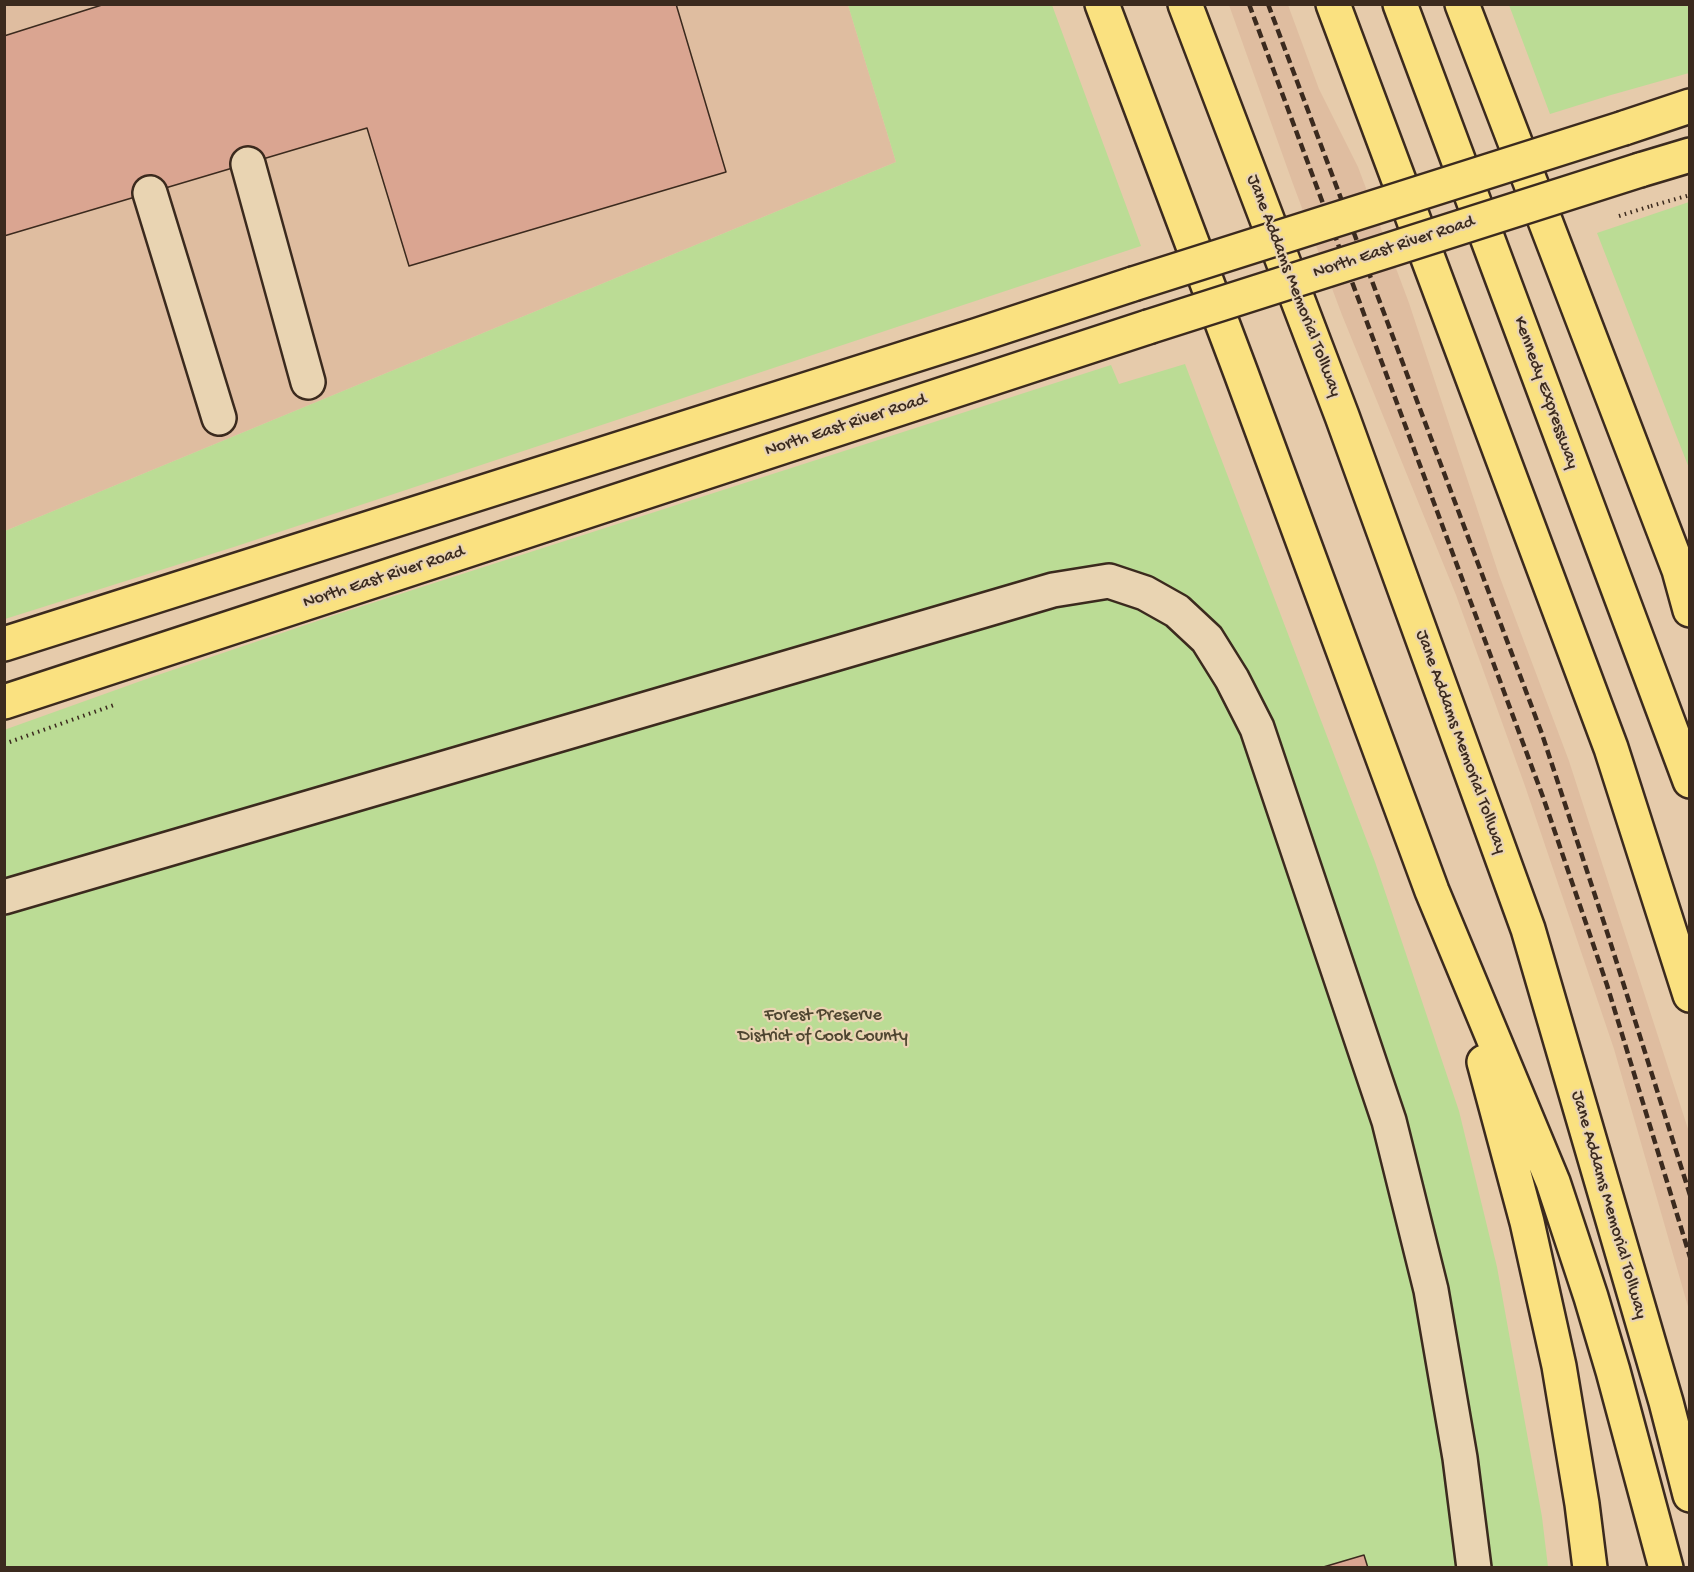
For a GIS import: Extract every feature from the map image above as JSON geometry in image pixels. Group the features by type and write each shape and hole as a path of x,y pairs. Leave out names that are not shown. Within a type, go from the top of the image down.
{"main road":[{"path":"1102,4 1432,891 1553,1182 1613,1371 1666,1568"},
{"name":"Jane Addams Memorial Tollway","path":"1185,4 1342,416 1528,929 1666,1402 1689,1495"},
{"path":"1333,4 1611,748 1689,995"},
{"name":"Kennedy Expressway","path":"1400,4 1689,781"},
{"path":"1462,4 1684,581 1689,610"},
{"path":"4,644 978,335 1689,106"},
{"name":"North East River Road","path":"4,702 1148,327 1689,155"},
{"path":"1432,891 1483,1058 1527,1222 1559,1366 1582,1504 1590,1568"}],"lane":[{"path":"248,164 308,382"},
{"path":"150,193 219,418"},
{"path":"4,897 1053,590 1109,581 1145,593 1177,611 1207,639 1232,679 1257,729 1389,1121 1431,1290 1460,1458 1474,1568"}],"path":[{"path":"1651,206 1689,195"}],"shaded area":[{"path":"5,5 848,5 896,162 5,531"},
{"path":"1229,5 1288,5 1319,89 1358,167 1409,303 1499,575 1569,761 1689,1132 1689,1310 1614,1049 1525,786 1456,595 1342,315"}],"green space":[{"path":"848,5 1052,5 1141,246 237,546 5,619 5,531 896,162"},
{"path":"1509,5 1689,5 1689,73 1550,114"},
{"path":"1690,202 1689,468 1597,233"},
{"name":"Forest Preserve District of Cook County","path":"1185,364 1375,862 1459,1111 1497,1267 1542,1517 1548,1567 5,1567 4,730 338,614 1111,365 1119,384"}],"building":[{"path":"105,4 676,4 726,172 409,266 367,128 4,236 4,36"},
{"path":"1364,1555 1368,1568 1320,1568"}],"railway":[{"path":"1249,4 1543,797 1607,985 1690,1257"},
{"path":"1268,4 1542,734 1690,1195"}]}
